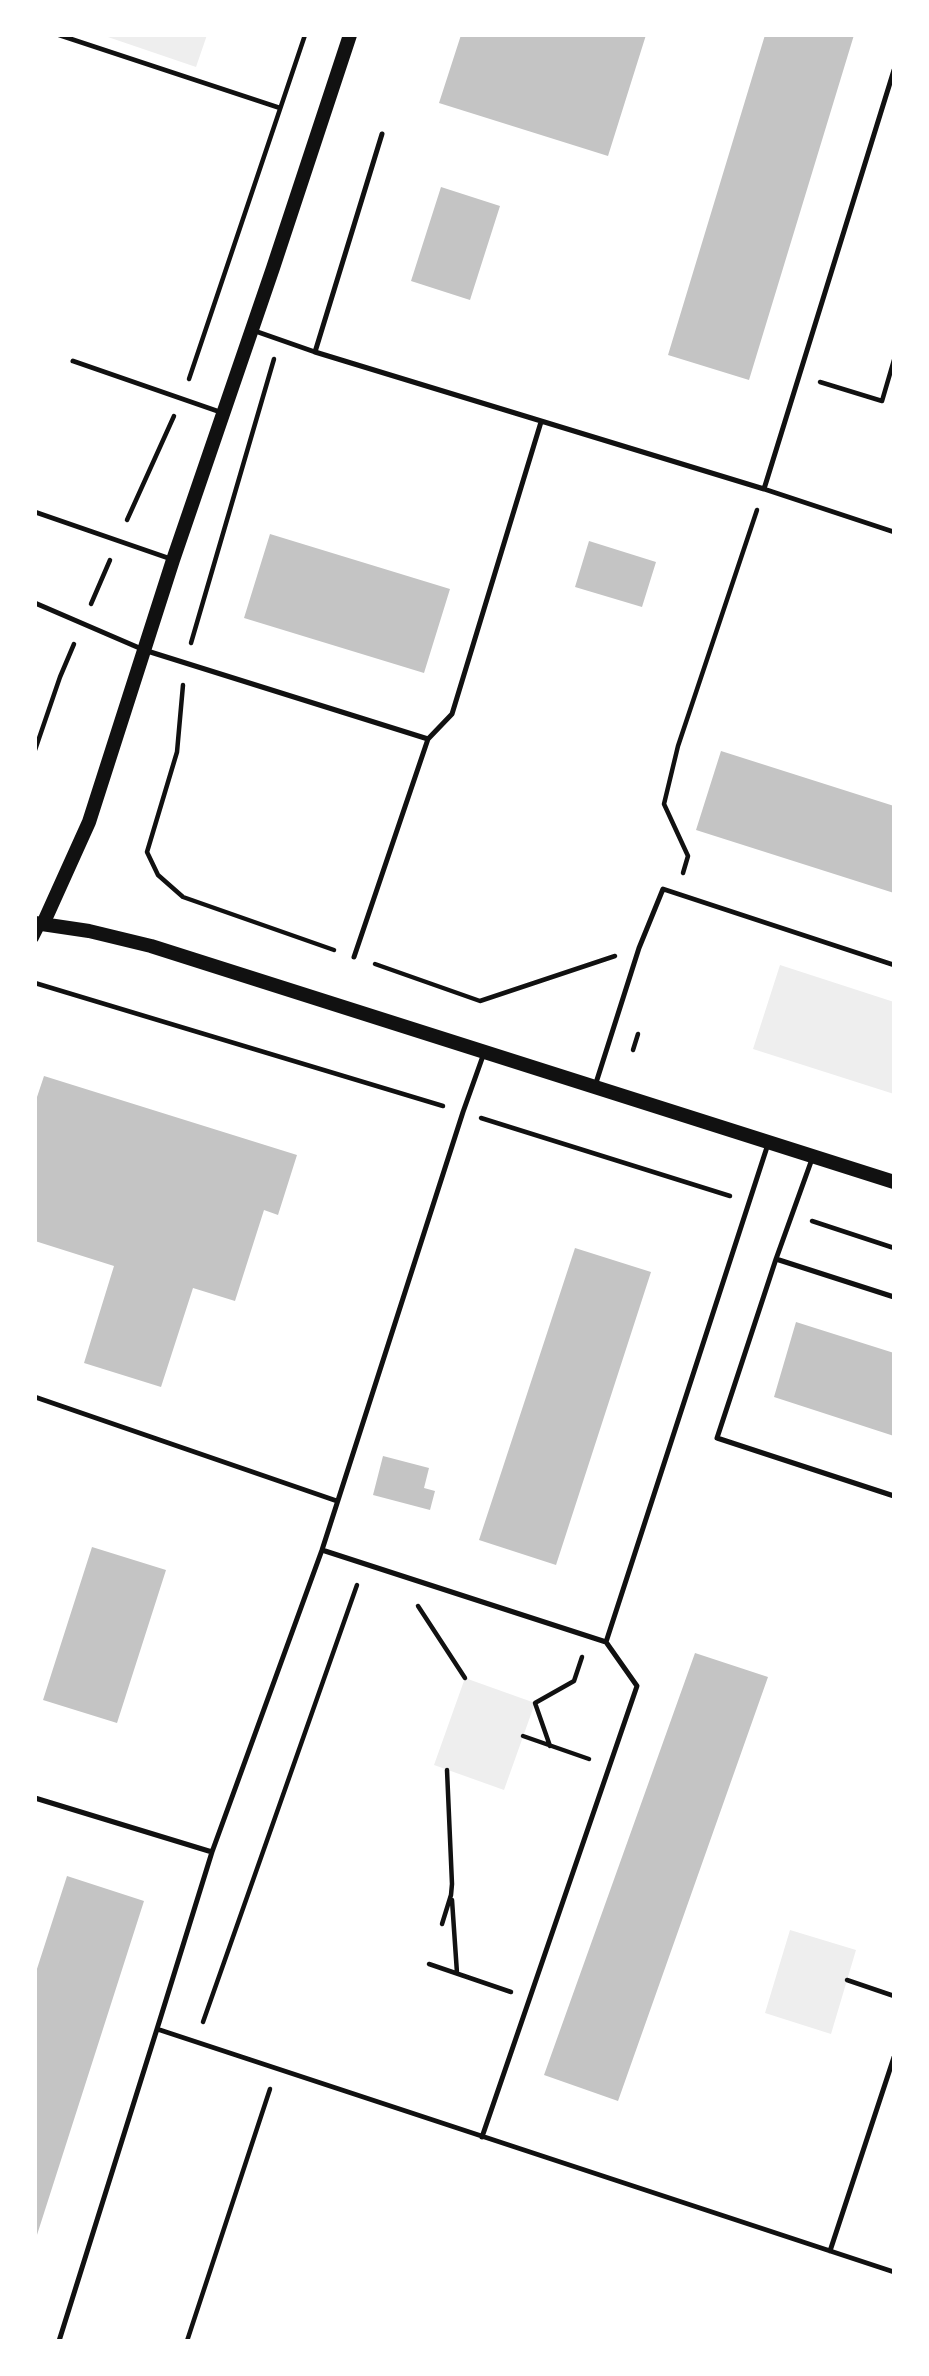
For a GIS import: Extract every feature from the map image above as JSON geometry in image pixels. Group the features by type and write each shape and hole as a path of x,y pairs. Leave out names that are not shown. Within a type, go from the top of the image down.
{"main road":[{"path":"350,35 173,560 89,822 74,858 39,924 89,931 151,946 894,1182"}],"street":[{"path":"35,939 39,924"}],"lane":[{"path":"764,489 894,70"},
{"path":"315,352 382,134"},
{"path":"252,330 894,532"},
{"path":"74,361 223,412"},
{"path":"354,957 428,740 452,714 541,422"},
{"path":"35,512 173,560"},
{"path":"35,603 144,650 428,740"},
{"path":"595,1086 639,948 663,889 894,965"},
{"path":"59,2341 212,1852 322,1550 485,1050"},
{"path":"606,1642 769,1141"},
{"path":"813,1156 717,1438 894,1496"},
{"path":"776,1259 894,1297"},
{"path":"35,1397 337,1501"},
{"path":"322,1550 606,1642 637,1686 482,2137"},
{"path":"35,1798 212,1852"},
{"path":"157,2029 894,2272"},
{"path":"830,2251 894,2057"}],"path":[{"path":"60,35 280,108"},
{"path":"280,340 185,663 177,752 147,852 158,875 183,897 480,1001 639,948"},
{"path":"799,376 882,401 894,360"},
{"path":"678,894 688,856 664,804 678,746 764,489"},
{"path":"196,2043 365,1564"},
{"path":"397,1574 465,1678"},
{"path":"550,1746 535,1703 574,1681 589,1636"},
{"path":"523,1736 609,1766"},
{"path":"447,1770 451,1895 457,1973"},
{"path":"442,1924 451,1895"},
{"path":"429,1964 528,1998"},
{"path":"847,1980 894,1996"},
{"path":"187,2341 277,2069"}],"shaded area":[{"path":"102,35 207,35 196,67"},
{"path":"780,965 894,1002 894,1094 753,1049"},
{"path":"465,1678 535,1703 504,1790 434,1765"},
{"path":"790,1930 856,1950 831,2034 765,2013"}],"building":[{"path":"461,35 646,35 608,156 439,103"},
{"path":"765,35 854,35 749,380 668,355"},
{"path":"441,187 500,206 470,300 411,281"},
{"path":"270,534 450,589 424,673 244,618"},
{"path":"589,541 656,562 642,607 575,587"},
{"path":"721,751 894,806 894,893 696,830"},
{"path":"44,1076 297,1155 278,1215 264,1210 235,1301 193,1288 161,1387 84,1363 114,1266 35,1241 35,1103"},
{"path":"575,1248 651,1272 556,1565 479,1540"},
{"path":"796,1322 894,1353 894,1436 774,1397"},
{"path":"383,1456 429,1468 424,1488 435,1491 430,1510 373,1495"},
{"path":"92,1547 166,1570 117,1723 43,1700"},
{"path":"695,1653 768,1677 618,2101 544,2075"},
{"path":"67,1876 144,1901 36,2238 35,1975"}]}
